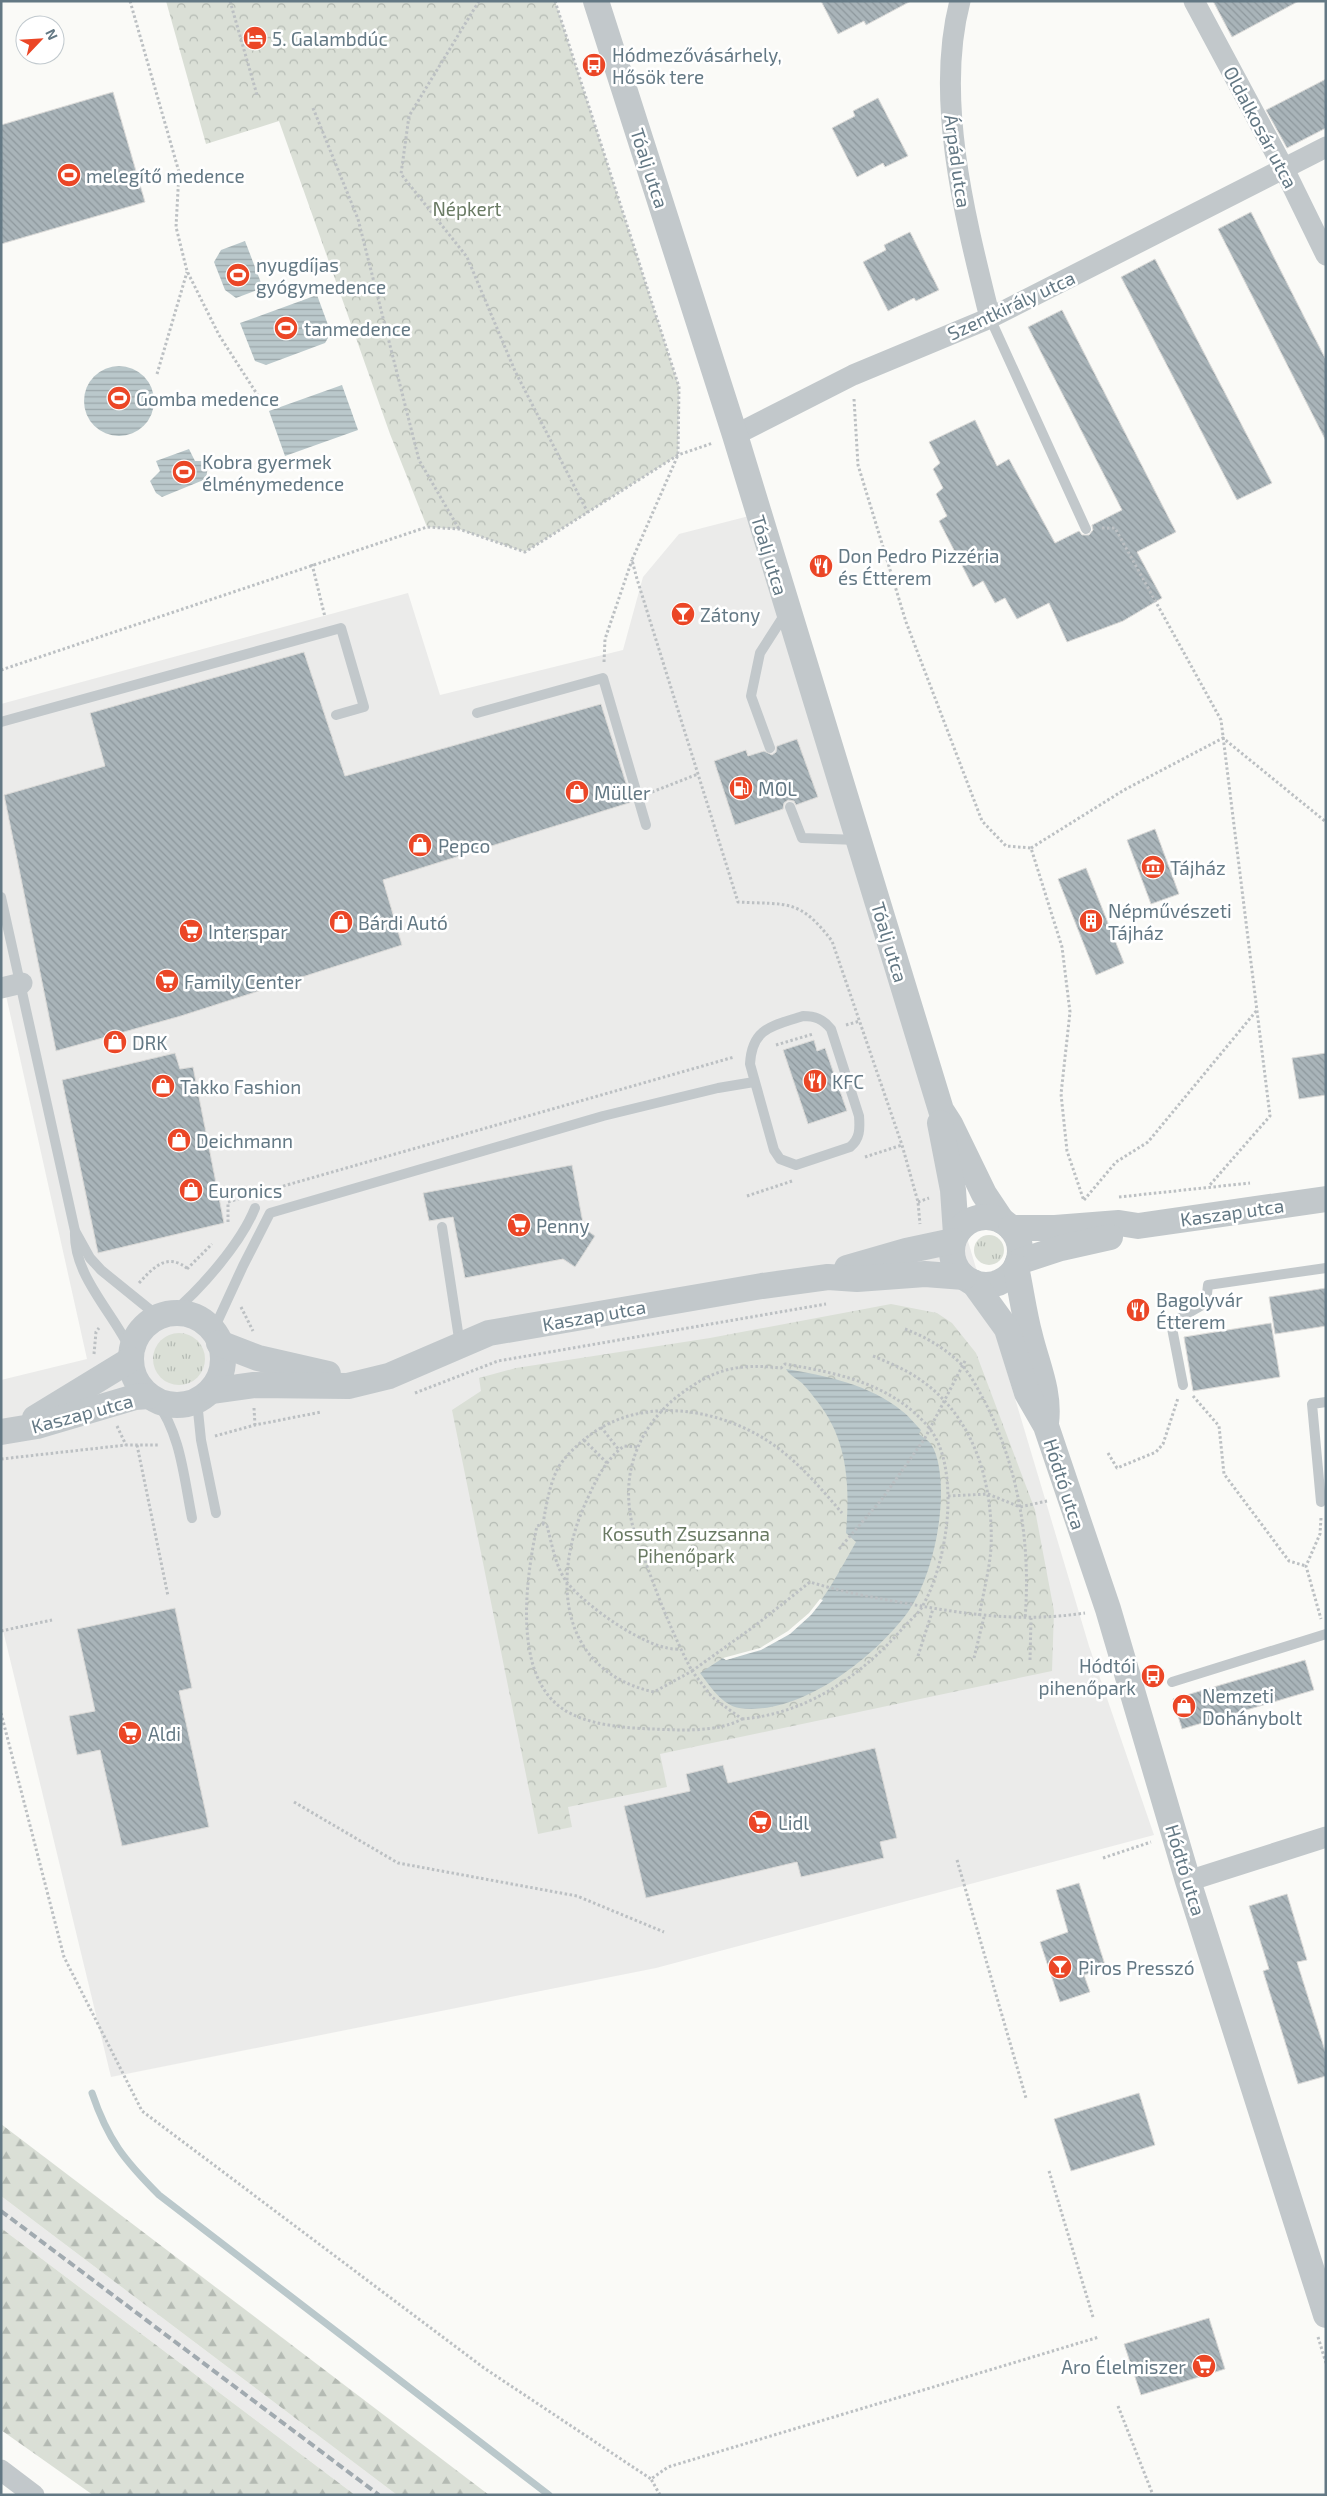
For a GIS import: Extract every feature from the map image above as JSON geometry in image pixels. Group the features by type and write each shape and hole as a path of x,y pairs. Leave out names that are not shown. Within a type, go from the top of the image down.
{"street":[{"name":"Tóalj utca","path":"596,1 735,435 787,611 941,1110 950,1124 984,1194 1007,1224"},
{"name":"Árpád utca","path":"960,1 953,28 950,110 967,224 990,318"},
{"name":"Oldalkosár utca","path":"1194,1 1284,168 1326,255"},
{"name":"Szentkirály utca","path":"735,435 853,376 990,318 1326,147"},
{"name":"Tóalj utca","path":"941,1110 940,1127 953,1190 955,1237"},
{"name":"Kaszap utca","path":"1007,1224 1055,1228 1119,1223 1138,1226 1326,1198"},
{"path":"992,1217 1007,1224 1017,1236 1020,1247 1017,1265 1002,1281 982,1285 968,1280 953,1261 955,1237 972,1220 992,1217"},
{"name":"Kaszap utca","path":"1017,1265 1061,1248 1122,1234 1138,1226"},
{"name":"Kaszap utca","path":"204,1396 254,1385 348,1386 389,1376 489,1334 828,1276 854,1264 955,1237"},
{"name":"Hódtó utca","path":"1017,1265 1027,1324 1047,1397 1046,1426"},
{"name":"Kaszap utca","path":"828,1276 857,1279 924,1274 968,1280"},
{"name":"Hódtó utca","path":"968,1280 1007,1329 1027,1393 1046,1426 1108,1609 1188,1881 1326,2314"},
{"path":"165,1315 197,1318 216,1337 222,1368 204,1396 181,1406 153,1399 134,1376 131,1356 142,1328 165,1315"},
{"name":"Kaszap utca","path":"216,1337 258,1358 323,1374 353,1376 368,1381"},
{"name":"Kaszap utca","path":"8,1432 131,1356"},
{"name":"Kaszap utca","path":"8,1432 135,1397 153,1399"},
{"path":"1188,1881 1326,1837"},
{"path":"1,2470 34,2495"}],"lane":[{"path":"990,318 1086,529"},
{"path":"770,748 751,696 760,653 787,611"},
{"path":"1,722 341,628 364,707 336,715"},
{"path":"477,714 603,678 646,825"},
{"path":"790,807 802,838 858,840"},
{"path":"1,897 11,986 75,1231 90,1258 129,1293 165,1315 191,1297 240,1236 254,1208"},
{"path":"803,1016 814,1016 825,1022 835,1038 859,1116 860,1128 856,1142 850,1148 796,1165 780,1159 774,1150 754,1082 750,1064 750,1052 757,1037 764,1029 803,1016"},
{"path":"216,1337 228,1298 270,1213 603,1116 718,1088 754,1082"},
{"path":"442,1227 455,1299 460,1346"},
{"path":"75,1231 74,1244 78,1261 87,1279 110,1312 131,1356"},
{"path":"1183,1385 1171,1323 1206,1303 1208,1285 1326,1268"},
{"path":"204,1396 201,1440 216,1513"},
{"path":"153,1399 168,1416 177,1445 192,1518"},
{"path":"1321,1502 1312,1404 1326,1402"},
{"path":"1172,1682 1326,1634"}],"path":[{"path":"130,1 179,172 176,227 187,271 219,335 264,406"},
{"path":"230,1 258,94"},
{"path":"479,1 409,116 401,174 467,257 515,370 588,513"},
{"path":"555,1 679,387 678,455 632,560 605,638 603,678"},
{"path":"313,108 358,219 419,460 459,528"},
{"path":"157,374 187,271"},
{"path":"853,376 858,465 906,622 982,821 1006,846 1031,848 1124,790 1223,738"},
{"path":"1,670 312,564 427,527 459,528 526,552 678,455 735,435"},
{"path":"1086,529 1115,528 1221,720 1270,1116 1209,1186 1113,1198"},
{"path":"632,560 738,902 792,905 815,919 832,942 902,1145 918,1202 953,1190"},
{"path":"312,564 329,631"},
{"path":"1223,738 1326,822"},
{"path":"638,797 698,774"},
{"path":"1031,848 1062,947 1070,1012 1061,1094 1067,1151 1084,1201"},
{"path":"1084,1201 1116,1162 1148,1142 1258,1010"},
{"path":"1075,1203 1094,1200"},
{"path":"129,1293 156,1265 170,1262 180,1263 203,1281"},
{"path":"228,1298 238,1302 250,1324 258,1342 258,1358"},
{"path":"411,1394 498,1361 831,1303"},
{"path":"98,1378 94,1350 96,1332 110,1312"},
{"path":"905,1329 930,1339 962,1366 981,1394 1005,1446 1020,1507 1027,1559 1025,1618"},
{"path":"873,1356 909,1373 945,1403 966,1428 979,1455 988,1494 990,1550 979,1617"},
{"path":"839,1549 882,1499 925,1438 945,1403 966,1359"},
{"path":"543,1524 537,1526 532,1548 527,1596 528,1622 535,1672 554,1702 564,1710 583,1718 644,1729 704,1728 784,1711 829,1691 852,1676 876,1656 922,1608 932,1583 945,1538 948,1496 944,1459 930,1429 908,1407 884,1391 855,1378 785,1364 781,1368 752,1365 726,1369 698,1381 661,1410 637,1447 629,1475 630,1512 661,1607 692,1671 712,1697 742,1719"},
{"path":"254,1385 255,1425"},
{"path":"1108,1453 1117,1468 1156,1452 1163,1444 1183,1385 1219,1426 1224,1474 1289,1561 1306,1566"},
{"path":"108,1405 126,1446"},
{"path":"543,1524 548,1497 557,1471 584,1440 601,1427 627,1416 661,1410 717,1416 760,1436 801,1467 842,1513"},
{"path":"201,1440 255,1425 323,1411"},
{"path":"601,1427 619,1450"},
{"path":"584,1440 607,1463"},
{"path":"1,1459 126,1446 177,1445"},
{"path":"136,1446 168,1596"},
{"path":"565,1579 576,1524 595,1480 607,1463 624,1446 637,1447"},
{"path":"948,1496 988,1494 1020,1507 1050,1500"},
{"path":"1321,1502 1320,1534 1306,1566 1326,1634"},
{"path":"543,1524 547,1526 553,1549 565,1579 568,1610 576,1633 590,1655 623,1681 654,1692 692,1671 756,1625 810,1582 922,1608 979,1617 1053,1618 1108,1609"},
{"path":"565,1579 575,1591 610,1620 659,1644 680,1649"},
{"path":"918,1656 933,1610"},
{"path":"974,1658 984,1617"},
{"path":"1030,1660 1031,1618"},
{"path":"1,1631 52,1620"},
{"path":"1,1713 64,1957 142,2111 484,2368 651,2479 660,2495"},
{"path":"294,1802 398,1863 576,1896 664,1932"},
{"path":"1103,1858 1153,1842"},
{"path":"957,1860 1026,2098"},
{"path":"1049,2171 1093,2317"},
{"path":"651,2479 668,2467 1099,2337"},
{"path":"1118,2406 1153,2495"}],"shaded area":[{"name":"nyugdíjas gyógymedence","path":"245,241 263,288 236,298 225,290 214,262 221,250"},
{"name":"tanmedence","path":"317,295 331,333 325,343 266,365 255,361 240,323"},
{"name":"Gomba medence","path":"119,366 132,369 144,376 151,388 154,401 151,414 144,426 132,433 119,436 106,433 94,426 87,414 84,401 87,388 94,376 106,369"},
{"path":"342,385 358,430 285,456 269,411"},
{"name":"Kobra gyermek élménymedence","path":"189,449 195,461 203,461 208,466 206,479 162,497 156,493 150,481 160,471 156,461"},
{"path":"753,515 1089,1646 1154,1835 656,1968 111,2077 1,1622 1,1380 87,1359 1,973 1,704 408,593 440,695 623,650 643,577 679,534"},
{"path":"786,1369 847,1382 890,1402 910,1418 921,1430 919,1434 931,1444 938,1461 941,1486 939,1522 933,1554 916,1599 908,1612 876,1648 833,1681 810,1694 786,1703 762,1708 739,1708 722,1699 700,1673 723,1658 726,1660 753,1651 775,1641 792,1630 819,1603 856,1542 846,1533 847,1480 841,1447 835,1431 817,1401 802,1383"},
{"path":"1,2196 397,2495 355,2495 1,2228"}],"green space":[{"name":"Népkert","path":"166,1 555,1 679,387 678,455 525,552 459,529 427,527 390,434 279,121 206,144"},
{"path":"989,1235 999,1240 1004,1250 999,1260 989,1265 979,1260 974,1250 979,1240"},
{"name":"Kossuth Zsuzsanna Pihenőpark","path":"891,1304 937,1313 952,1323 976,1353 1035,1510 1054,1611 1052,1671 660,1754 667,1787 568,1807 572,1827 538,1834 452,1410 481,1391 479,1378 516,1368 710,1338"},
{"path":"179,1333 189,1335 197,1341 203,1349 205,1359 203,1369 197,1377 189,1383 179,1385 169,1383 161,1377 155,1369 153,1359 155,1349 161,1341 169,1335"},
{"path":"1,2124 489,2495 397,2495 1,2196"},
{"path":"1,2228 355,2495 93,2495 1,2430"}],"pier":[{"path":"820,1599 823,1600 811,1615 790,1634 761,1650 726,1660 723,1658 760,1648 788,1631 809,1613"}],"building":[{"path":"821,1 911,1 866,25 864,21 838,34"},
{"path":"1213,1 1299,1 1232,37"},
{"path":"1326,79 1326,128 1287,148 1266,110"},
{"name":"melegítő medence","path":"113,92 145,202 1,244 1,125"},
{"path":"878,98 908,156 885,167 883,163 857,177 832,128 855,116 853,111"},
{"path":"1251,212 1326,360 1326,441 1218,229"},
{"path":"910,232 939,290 916,301 914,298 888,311 863,262 886,250 884,245"},
{"path":"1155,259 1272,483 1237,500 1121,277"},
{"path":"1062,310 1176,532 1137,552 1162,598 1123,621 1067,642 1049,603 1017,619 1005,598 995,603 983,581 973,587 939,521 947,516 936,494 943,488 933,469 940,463 929,442 975,420 997,466 1009,459 1055,543 1079,531 1082,535 1089,535 1093,530 1092,525 1122,510 1028,327"},
{"name":"Family Center","path":"304,652 345,776 601,704 632,802 383,880 402,945 181,1016 56,1051 4,795 105,766 90,713"},
{"path":"797,739 818,797 796,805 794,801 788,800 784,803 783,809 735,825 714,761 746,750 748,756 764,751 772,755 776,752 777,746"},
{"name":"Tájház","path":"1155,829 1179,894 1151,904 1127,840"},
{"name":"Népművészeti Tájház","path":"1086,868 1124,963 1096,975 1058,879"},
{"name":"KFC","path":"814,1040 817,1051 825,1048 847,1111 808,1124 783,1050"},
{"path":"175,1053 180,1069 193,1067 224,1223 98,1253 62,1080"},
{"path":"1326,1053 1326,1095 1299,1099 1292,1058"},
{"name":"Penny","path":"572,1165 584,1228 595,1236 575,1267 563,1259 465,1278 453,1217 429,1221 423,1193"},
{"path":"1326,1288 1326,1326 1275,1334 1269,1297"},
{"path":"1271,1323 1280,1377 1193,1391 1184,1337"},
{"name":"Aldi","path":"175,1608 192,1688 179,1691 209,1827 122,1846 100,1750 77,1755 69,1716 95,1711 77,1629"},
{"path":"1305,1660 1314,1690 1182,1729 1173,1699"},
{"name":"Lidl","path":"875,1748 897,1838 880,1842 884,1858 801,1877 797,1862 646,1898 624,1806 690,1791 686,1774 723,1765 728,1783"},
{"path":"1079,1883 1106,1968 1084,1975 1090,1992 1060,2002 1040,1942 1068,1932 1056,1890"},
{"path":"1287,1894 1307,1960 1297,1962 1326,2054 1326,2076 1298,2084 1263,1971 1269,1969 1249,1906"},
{"path":"1139,2093 1155,2145 1071,2171 1054,2119"},
{"path":"1209,2318 1225,2369 1141,2395 1124,2344"}],"waterway":[{"path":"92,2093 104,2124 118,2148 136,2171 159,2195 549,2495"}],"railway":[{"path":"1,2211 379,2495"}],"place":[{"name":"5. Galambdúc","path":"255,38"},
{"name":"Hódmezővásárhely, Hősök tere","path":"594,65"},
{"name":"melegítő medence","path":"69,175"},
{"name":"nyugdíjas gyógymedence","path":"238,275"},
{"name":"tanmedence","path":"286,328"},
{"name":"Gomba medence","path":"119,398"},
{"name":"Kobra gyermek élménymedence","path":"184,472"},
{"name":"Don Pedro Pizzéria és Étterem","path":"821,566"},
{"name":"Zátony","path":"683,614"},
{"name":"MOL","path":"741,788"},
{"name":"Müller","path":"577,792"},
{"name":"Pepco","path":"420,845"},
{"name":"Tájház","path":"1153,867"},
{"name":"Népművészeti Tájház","path":"1091,921"},
{"name":"Bárdi Autó","path":"341,922"},
{"name":"Interspar","path":"191,931"},
{"name":"Family Center","path":"167,981"},
{"name":"DRK","path":"115,1042"},
{"name":"KFC","path":"815,1081"},
{"name":"Takko Fashion","path":"163,1086"},
{"name":"Deichmann","path":"179,1140"},
{"name":"Euronics","path":"191,1190"},
{"name":"Penny","path":"519,1225"},
{"name":"Bagolyvár Étterem","path":"1138,1310"},
{"name":"Hódtói pihenőpark","path":"1153,1676"},
{"name":"Nemzeti Dohánybolt","path":"1184,1706"},
{"name":"Aldi","path":"130,1733"},
{"name":"Lidl","path":"760,1822"},
{"name":"Piros Presszó","path":"1060,1967"},
{"name":"Aro Élelmiszer","path":"1204,2366"}]}
